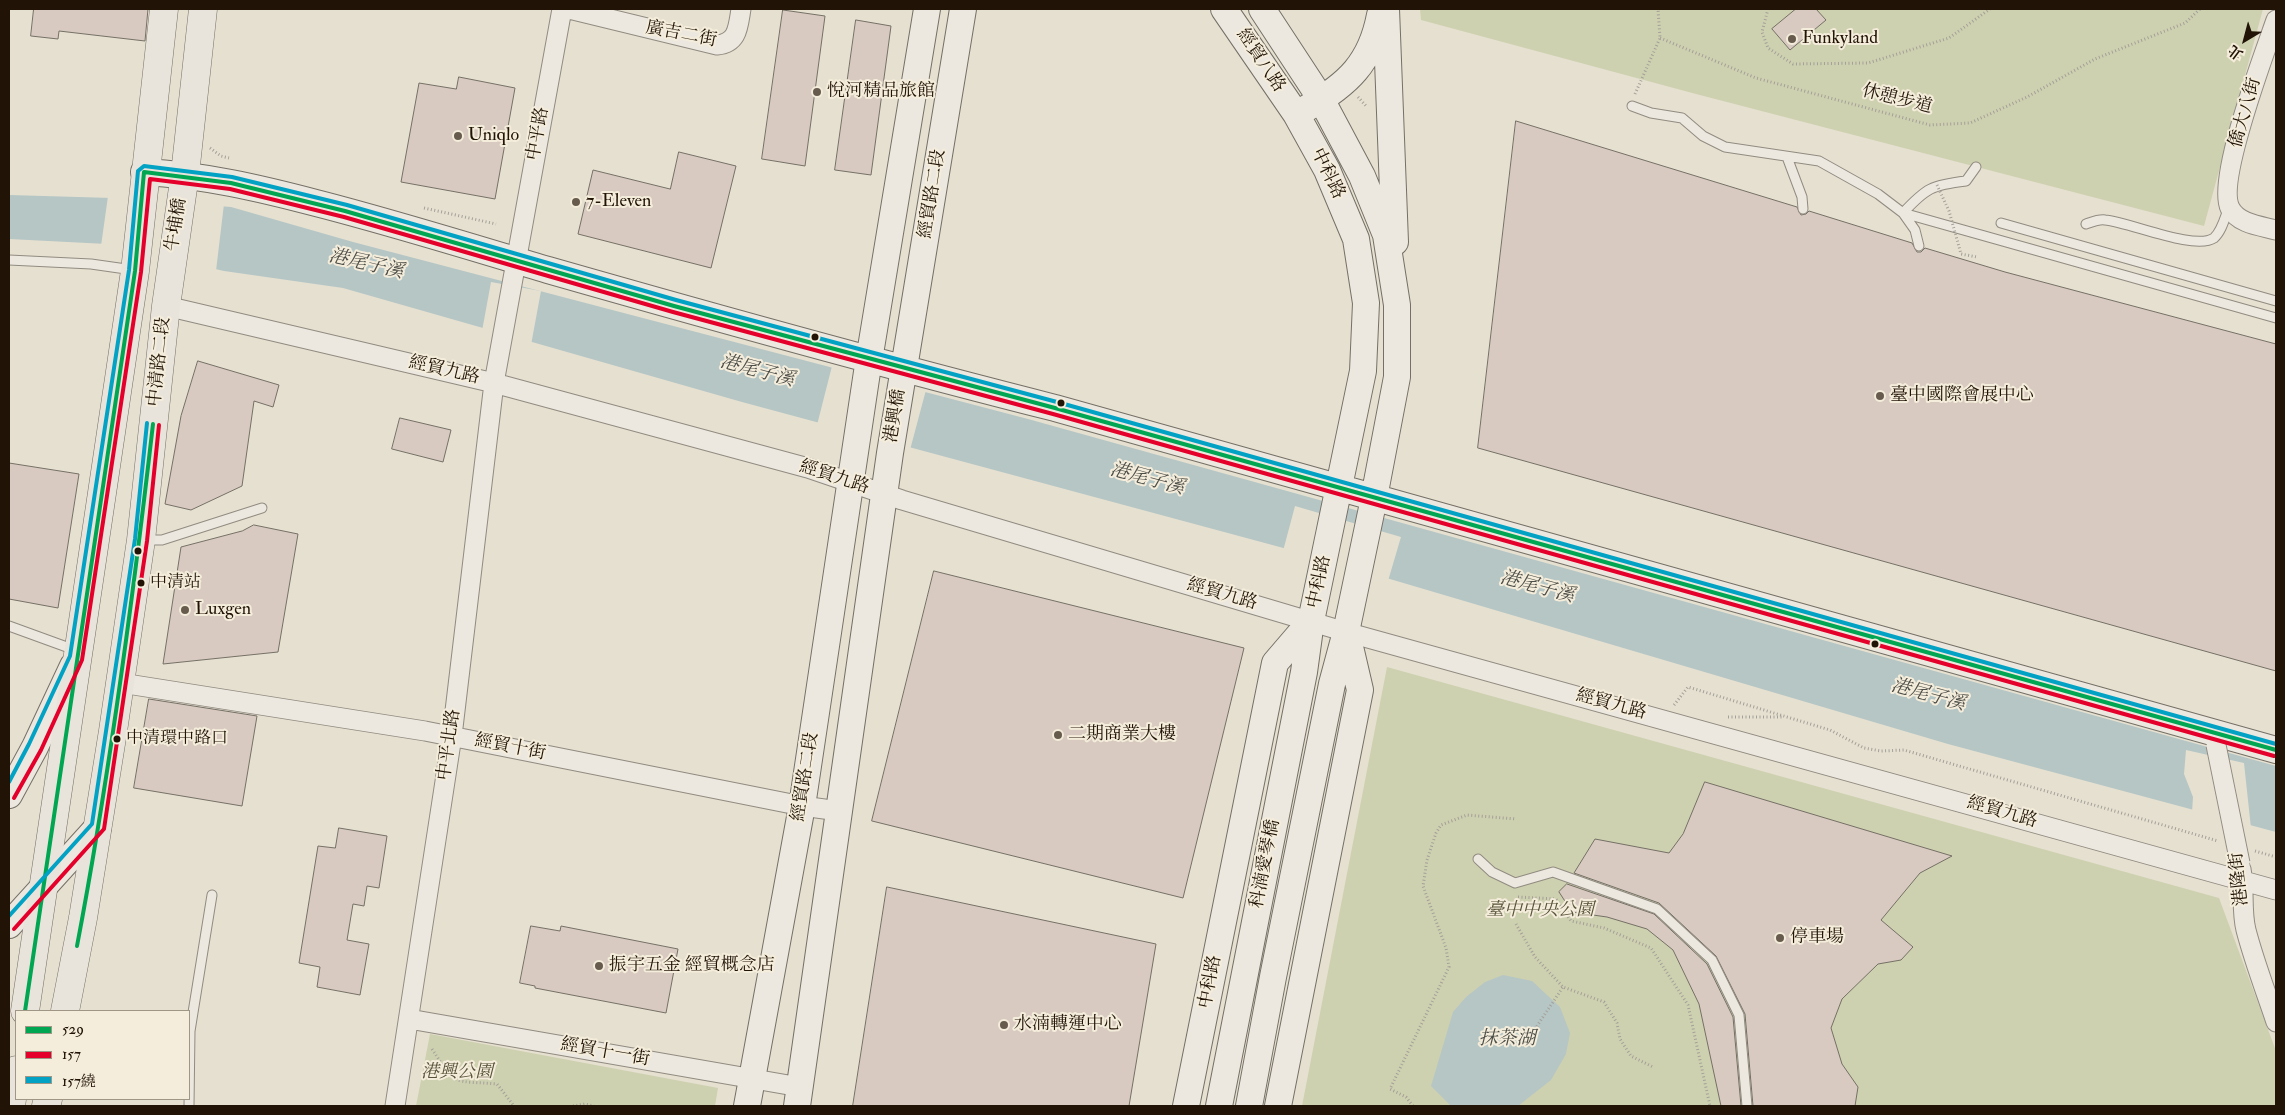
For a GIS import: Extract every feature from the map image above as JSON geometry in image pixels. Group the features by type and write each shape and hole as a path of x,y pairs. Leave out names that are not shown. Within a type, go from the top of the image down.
{"main road":[{"path":"144,172 164,9"},
{"path":"185,174 203,9"},
{"name":"牛埔橋","path":"134,271 144,172"},
{"name":"牛埔橋","path":"170,277 185,174"},
{"name":"中清路二段","path":"25,1010 134,271"},
{"name":"中清路二段","path":"65,1010 98,827 121,683 141,540 170,277"},
{"path":"11,1106 15,1077"}],"street":[{"name":"中平路","path":"497,362 562,9"},
{"name":"廣吉二街","path":"569,9 716,45 725,44 732,40 737,30 741,9"},
{"name":"經貿路二段","path":"868,367 927,9"},
{"name":"經貿路二段","path":"902,374 964,9"},
{"name":"經貿八路","path":"1224,9 1296,114"},
{"name":"經貿八路","path":"1262,9 1322,99"},
{"path":"1296,114 1345,83 1356,71 1366,57 1375,35 1381,9"},
{"name":"中科路","path":"1278,1106 1360,690 1348,622 1374,498 1396,377 1397,305 1386,9"},
{"name":"僑大八街","path":"2229,207 2226,192 2236,142 2258,69 2276,20"},
{"name":"中科路","path":"1322,99 1362,176 1386,235 1397,305"},
{"name":"中科路","path":"1186,1106 1276,664 1314,610 1363,371 1366,303 1356,239 1327,170 1296,114"},
{"path":"144,172 185,174 255,187 347,210 513,269 868,367 1055,408 2216,740 2276,750"},
{"path":"2229,207 2236,215 2247,222 2276,230"},
{"name":"經貿九路","path":"166,306 494,383 808,468 884,495 1314,610 1348,622 2244,864 2276,890"},
{"name":"中平北路","path":"395,1106 452,736 497,362"},
{"name":"港興橋","path":"855,447 868,367"},
{"name":"港興橋","path":"884,495 902,374"},
{"name":"經貿路二段","path":"747,1106 802,806 855,447"},
{"path":"799,1097 884,495"},
{"name":"科湳愛琴橋","path":"1219,1106 1304,672 1314,610"},
{"name":"科湳愛琴橋","path":"1249,1106 1326,713 1348,622"},
{"path":"9,795 35,747 77,655"},
{"name":"經貿十街","path":"121,683 452,736 802,806 839,811"},
{"name":"港隆街","path":"2216,740 2244,864 2242,910 2246,930 2276,1022"},
{"path":"9,925 98,827"},
{"name":"經貿十一街","path":"409,1019 751,1078 799,1097"}],"lane":[{"path":"1632,106 1651,113 1682,118 1702,136 1725,147 1819,161 1878,194 1903,213 1915,230 1919,246"},
{"path":"1788,157 1802,197 1803,210"},
{"path":"1903,213 1922,193 1937,185 1966,181 1976,167"},
{"path":"2086,224 2103,219 2179,240 2200,241 2212,239 2218,233 2229,207"},
{"path":"1903,213 2276,318"},
{"path":"2001,224 2276,300"},
{"path":"9,260 91,264 134,271"},
{"path":"141,540 162,540 262,508"},
{"path":"9,626 77,655"},
{"path":"1478,859 1492,872 1515,883 1553,872 1657,909 1705,953 1712,960 1739,1015 1747,1106"},
{"path":"190,1031 212,895"}],"path":[{"path":"1632,106 1634,95 1660,38 1658,9"},
{"path":"1768,9 1762,32 1768,48 1793,64 1868,64 1949,38 1990,9"},
{"name":"休憩步道","path":"1660,38 1756,78 1930,125 1970,123 2027,97 2095,59 2185,23 2200,9"},
{"path":"1937,185 1949,211 1961,254 1977,257"},
{"path":"1672,708 1688,687 1830,730 1864,748 1881,751 1904,750 2220,841"},
{"path":"1722,717 1788,717"},
{"path":"1413,1106 1406,1097 1390,1089 1449,967 1446,948 1423,886 1436,833 1441,825 1467,815 1516,819"},
{"path":"2244,864 2276,857"},
{"path":"1503,878 1509,895 1556,899 1571,921 1604,928 1651,948 1688,1005 1710,1106"},
{"path":"1516,924 1535,957 1563,987 1604,1002 1617,1023 1620,1039 1632,1056 1653,1067"},
{"path":"1529,1038 1563,987"},
{"path":"432,1049 449,1076 460,1082 497,1084 514,1106"},
{"path":"572,1106 586,1104 594,1106"}],"green space":[{"path":"1420,9 2263,9 2204,226 1696,94 1421,20"},
{"name":"臺中中央公園","path":"1387,667 2219,898 2276,1051 2276,1106 1302,1106"},
{"name":"港興公園","path":"430,1034 718,1088 715,1106 416,1106"}],"water":[{"name":"港尾子溪","path":"9,195 112,198 231,207 353,242 1028,419 2276,766 2276,832 1948,744 1302,553 742,402 343,288 224,271 107,244 9,239"},
{"name":"抹茶湖","path":"1503,975 1532,981 1560,1007 1570,1033 1566,1054 1551,1080 1518,1106 1451,1106 1431,1086 1453,1012 1466,997 1485,982"}],"pier":[{"path":"108,196 224,204 216,271 101,246"},
{"path":"491,282 541,291 531,345 482,331"},
{"path":"832,366 926,390 910,450 817,425"},
{"path":"1295,506 1401,537 1388,581 1283,551"},
{"path":"2186,750 2244,763 2251,828 2192,812 2193,797 2184,774"}],"building":[{"path":"34,9 148,9 145,41 59,31 58,39 31,36"},
{"name":"Funkyland","path":"1796,9 1816,9 1826,20 1790,50 1772,29"},
{"path":"783,10 825,16 805,166 762,159"},
{"path":"856,20 891,26 871,175 835,170"},
{"name":"Uniqlo","path":"459,77 515,88 495,199 401,182 419,83 456,89"},
{"name":"臺中國際會展中心","path":"1516,121 1797,207 1801,215 1809,211 1912,243 1917,252 1921,252 1925,248 2005,272 2276,344 2276,671 1478,448"},
{"path":"679,152 736,166 711,268 578,234 593,170 670,189"},
{"path":"198,361 279,385 273,407 254,401 242,486 191,510 165,504 181,416"},
{"path":"400,418 451,430 443,462 392,449"},
{"path":"9,463 79,474 58,608 9,599"},
{"path":"254,525 298,534 278,652 163,664 181,547 242,531"},
{"name":"二期商業大樓","path":"934,571 1244,648 1183,898 872,821"},
{"path":"149,699 257,716 242,806 134,788"},
{"name":"停車場","path":"1705,782 1952,856 1920,873 1881,920 1913,947 1901,960 1878,964 1842,999 1831,1028 1842,1064 1858,1087 1855,1106 1753,1106 1745,1014 1716,956 1659,903 1574,873 1595,839 1669,853 1683,834"},
{"path":"339,828 387,836 379,888 367,886 364,906 353,904 347,940 369,944 360,995 317,987 320,967 299,963 318,846 335,848"},
{"path":"1567,884 1654,914 1707,964 1733,1017 1741,1106 1721,1106 1699,1004 1673,950 1647,929 1607,917 1572,912 1559,892"},
{"name":"水湳轉運中心","path":"887,887 1156,944 1129,1106 853,1106"},
{"name":"振宇五金 經貿概念店","path":"531,926 560,931 561,926 678,949 666,1013 535,988 535,986 520,983"}],"transit line":[{"name":"157繞","path":"9,782 70,656 129,270 138,171 144,166 232,177 347,205 676,300 1057,402 2276,744"},
{"name":"529","path":"25,1010 135,271 144,172 231,183 345,211 674,306 1055,408 2276,750"},
{"name":"157","path":"14,798 41,750 82,660 141,272 150,179 230,189 344,217 673,312 1053,414 2274,756"},
{"name":"157繞","path":"9,916 92,824 135,539 147,423"},
{"name":"529","path":"77,946 120,686 153,424"},
{"name":"157","path":"14,929 104,829 147,541 159,425"}],"place":[{"name":"Funkyland","path":"1792,39"},
{"name":"悅河精品旅館","path":"817,92"},
{"name":"Uniqlo","path":"458,136"},
{"name":"7-Eleven","path":"576,202"},
{"name":"臺中國際會展中心","path":"1880,396"},
{"name":"中清站","path":"141,583"},
{"name":"Luxgen","path":"185,610"},
{"name":"二期商業大樓","path":"1058,735"},
{"name":"中清環中路口","path":"117,739"},
{"name":"停車場","path":"1780,938"},
{"name":"振宇五金 經貿概念店","path":"599,966"},
{"name":"水湳轉運中心","path":"1004,1025"}]}
